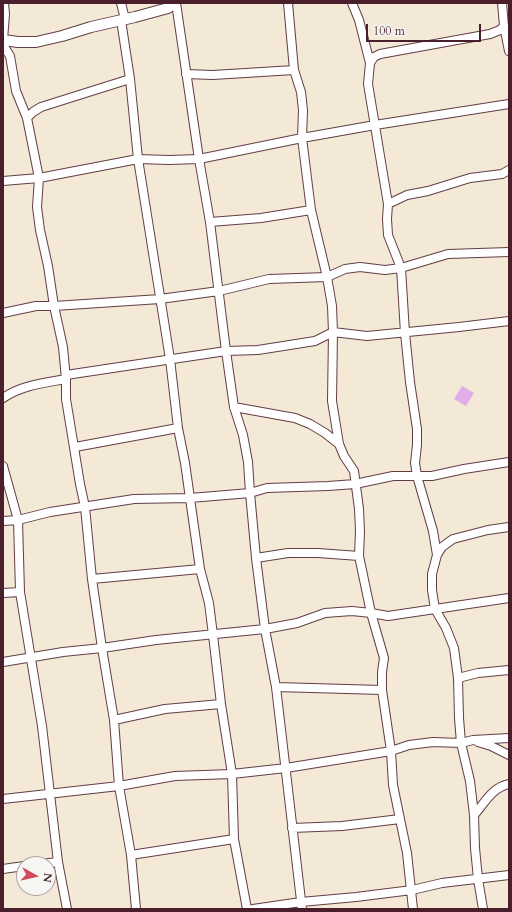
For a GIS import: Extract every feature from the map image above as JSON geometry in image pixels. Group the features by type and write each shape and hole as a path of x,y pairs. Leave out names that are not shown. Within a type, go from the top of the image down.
{"street":[{"path":"4,3 3,40 18,42 36,42 62,36 91,27 168,8 175,3 210,222 234,407 243,435 248,462 256,558 265,629 276,687 302,906"},
{"path":"120,3 130,79 138,159 170,359 178,428 185,463 200,569 209,603 221,704 232,774 234,839 247,909"},
{"path":"288,3 294,70 301,92 303,110 302,138 311,210 327,277 332,306 332,400 339,444 344,456 354,471 360,509 359,556 371,613 384,658 382,690 391,751 393,785 408,853 414,909"},
{"path":"352,3 359,20 370,63 368,84 388,204 388,235 401,268 405,333 417,429 415,463 417,476 433,531 437,554"},
{"path":"502,3 504,26 509,51"},
{"path":"370,63 380,54 490,34 500,30 504,26"},
{"path":"3,45 10,56 16,91 27,118 39,178 37,207 40,230 63,348 66,377 66,399 85,507 92,579 114,720 119,786 131,855 136,909"},
{"path":"186,74 213,75 294,70"},
{"path":"27,118 41,107 130,79"},
{"path":"3,181 39,178 138,159 199,159 375,125 509,104"},
{"path":"388,204 407,194 428,191 470,178 502,174 509,170"},
{"path":"210,222 261,218 311,210"},
{"path":"3,313 36,306 160,299 219,291 269,279 327,277 345,269 360,267 386,270 401,268 448,254 508,251"},
{"path":"3,398 10,393 26,387 66,377 170,359 226,352 258,350 315,341 333,332 367,336 509,321"},
{"path":"234,407 295,418 310,424 339,444"},
{"path":"74,447 178,428"},
{"path":"3,521 18,520 50,512 134,499 190,498 250,493 267,488 355,484 393,476 432,476 509,462"},
{"path":"3,466 18,520 20,592 42,726 58,862 67,909"},
{"path":"483,909 478,879 474,815 470,781 461,742 458,678 454,648 446,628 435,609 432,590 432,574 437,554 442,547 453,539 488,530 509,528"},
{"path":"256,558 288,553 318,553 359,556"},
{"path":"92,579 200,569"},
{"path":"3,593 20,592"},
{"path":"3,662 63,652 156,640 265,629 297,623 325,613 352,611 388,616 509,598"},
{"path":"458,678 478,673 509,670"},
{"path":"276,687 382,690"},
{"path":"114,720 165,709 221,704"},
{"path":"3,799 119,786 175,776 232,774 286,768 391,751 410,745 433,742 461,742 509,738"},
{"path":"473,740 491,746 509,756"},
{"path":"474,815 492,793 502,785 509,784"},
{"path":"292,828 342,826 400,819"},
{"path":"131,855 234,839"},
{"path":"3,869 16,867"},
{"path":"253,909 302,906 412,890 442,883 509,875"}],"building":[{"path":"462,386 474,393 466,406 454,399"}]}
